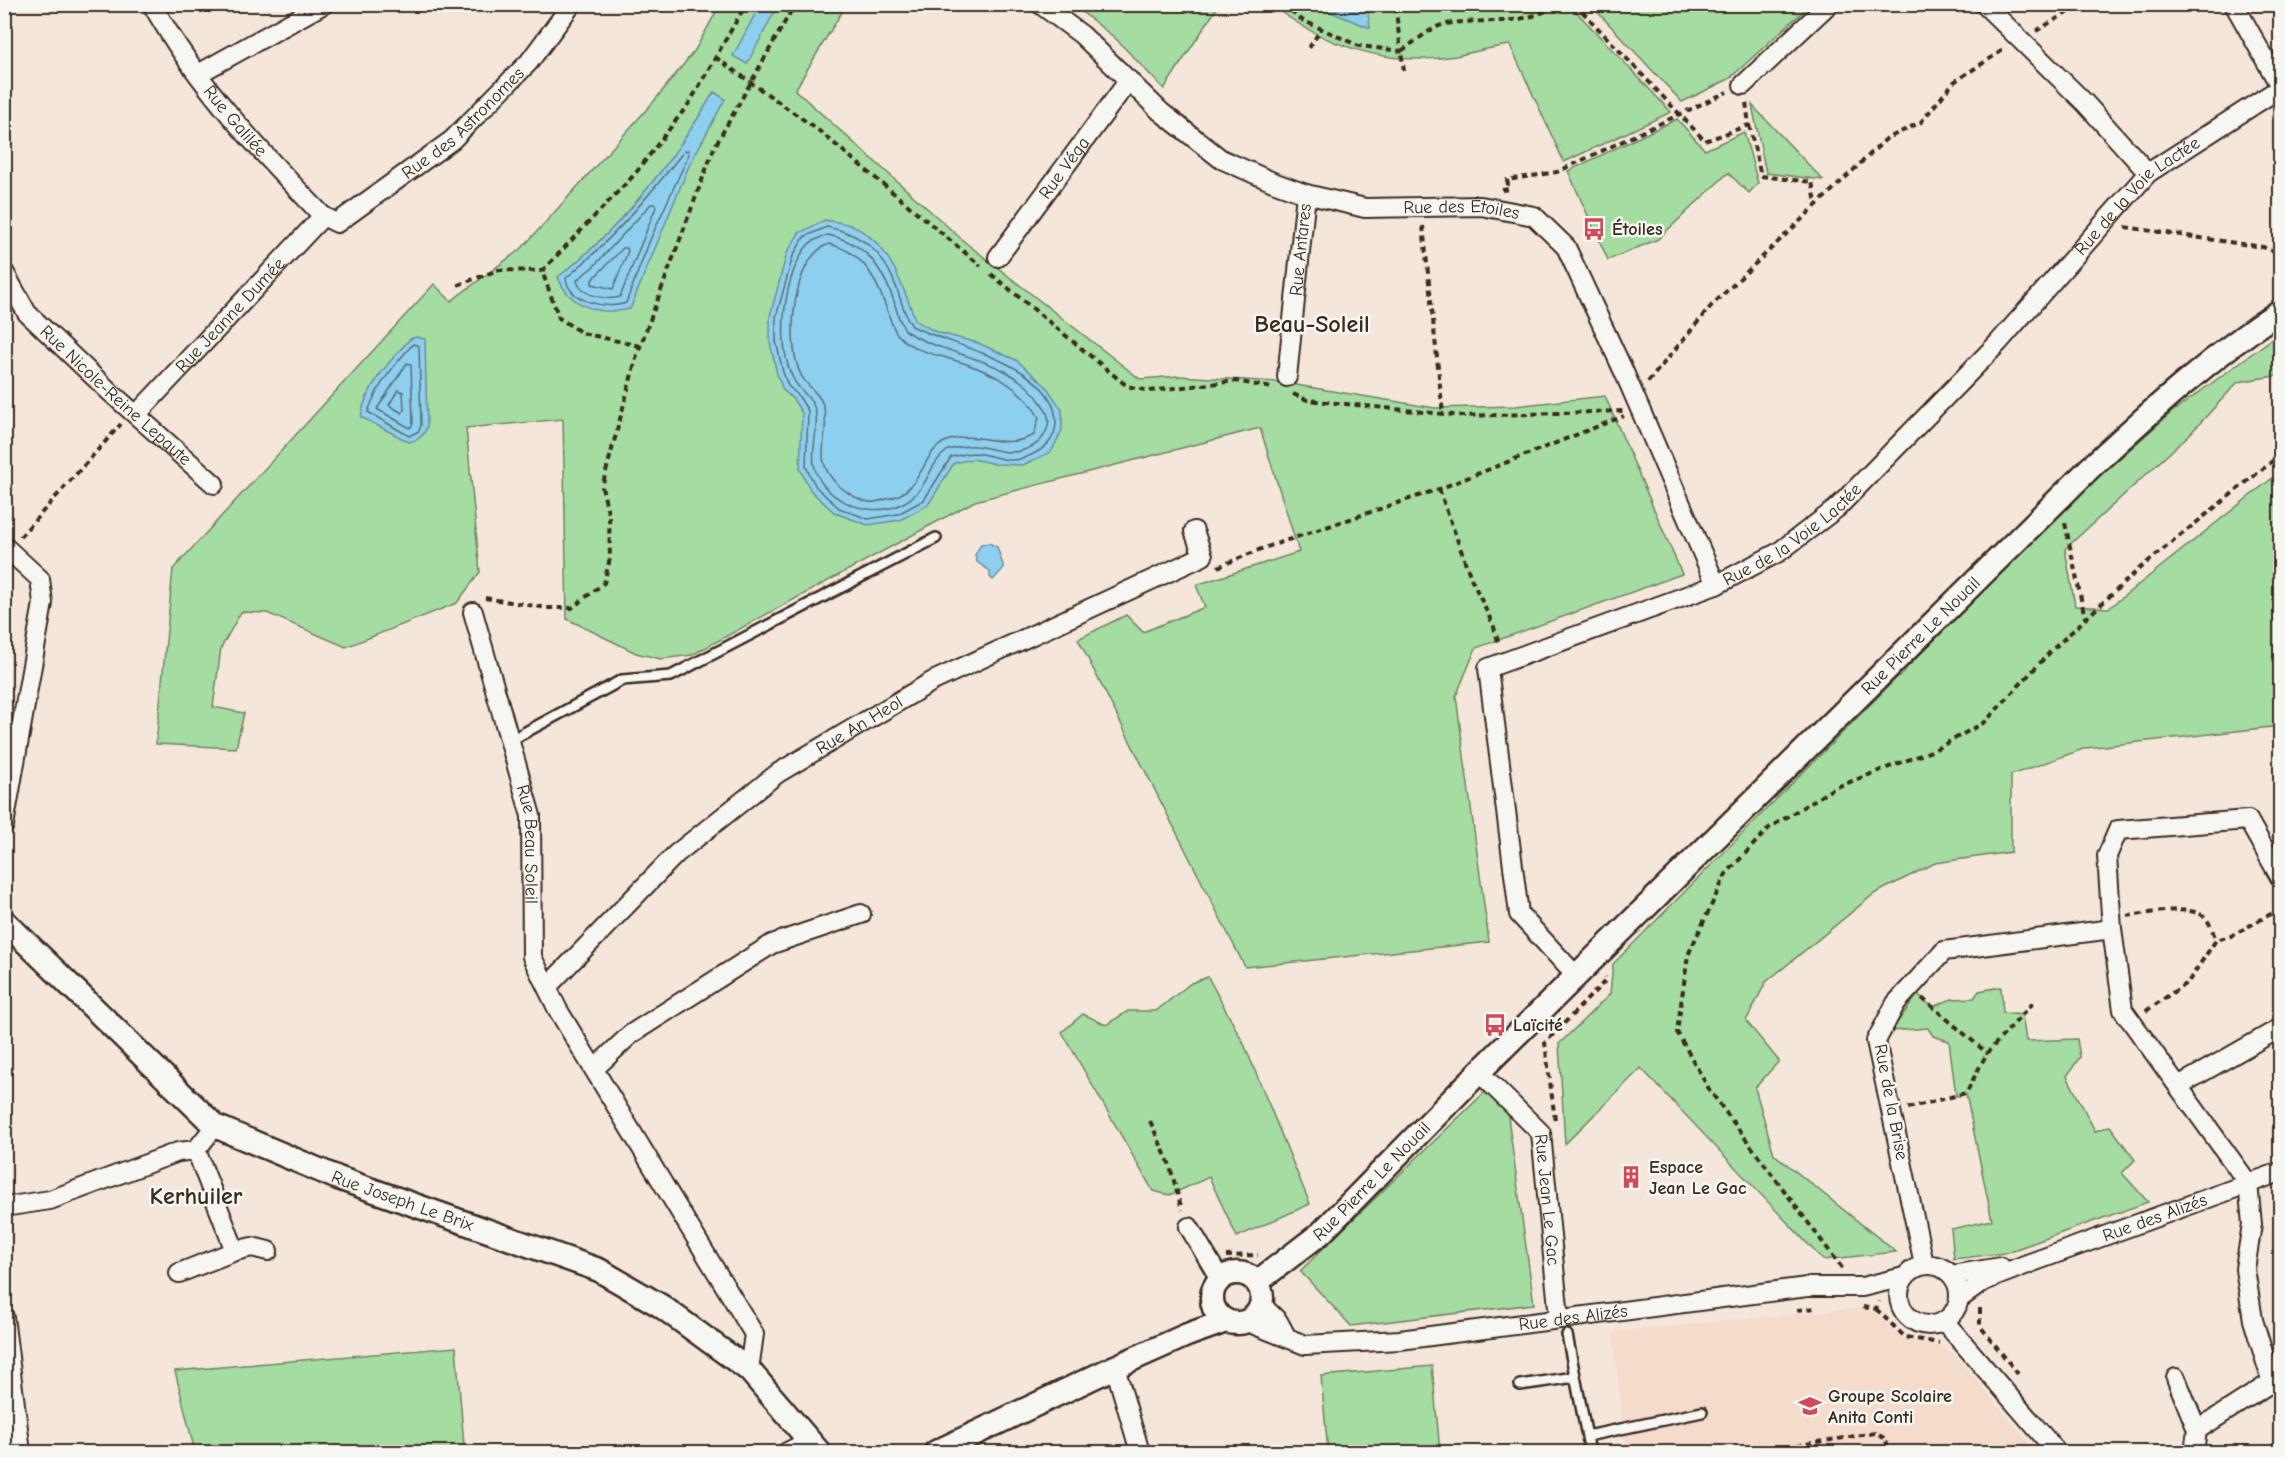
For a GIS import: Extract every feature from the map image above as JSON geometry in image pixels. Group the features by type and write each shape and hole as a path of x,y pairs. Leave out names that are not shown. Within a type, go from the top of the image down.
{"street":[{"name":"Rue Galilée","path":"152,4 198,74 248,139 330,219"},
{"path":"198,74 324,4"},
{"name":"Rue des Astronomes","path":"330,219 452,140 529,62 572,4"},
{"name":"Rue des Étoiles","path":"1040,4 1082,35 1161,112 1221,159 1306,194 1365,208 1481,206 1534,216 1566,247 1716,585"},
{"path":"1743,85 1829,4"},
{"path":"1984,4 2085,103 2148,173"},
{"path":"2234,4 2280,87"},
{"name":"Rue Véga","path":"998,257 1129,80"},
{"name":"Rue de la Voie Lactée","path":"1488,668 1716,585 1779,552 1838,508 1998,343 2148,173 2280,87"},
{"name":"Rue Antares","path":"1287,377 1306,194"},
{"name":"Rue Jeanne Dumée","path":"137,414 330,219"},
{"name":"Rue Nicole-Reine Lepaute","path":"4,272 27,313 110,392 214,484"},
{"name":"Rue Pierre Le Nouail","path":"1266,1276 1321,1233 1479,1072 2091,467 2152,410 2224,350 2280,311"},
{"name":"Rue An Heol","path":"547,987 676,854 778,773 933,681 1203,556 1194,531"},
{"path":"5,825 43,603 40,579 7,549"},
{"name":"Rue Beau Soleil","path":"473,612 531,816 532,957 594,1069 754,1334 749,1370"},
{"path":"1488,668 1519,914 1577,977"},
{"path":"2197,1430 2276,1381 2253,1320 2245,1269 2252,1224 2248,1183 2180,1085 2123,1010 2112,923 2108,856 2118,831 2248,820 2280,877"},
{"path":"594,1069 631,1034 772,944 861,914"},
{"name":"Rue Joseph Le Brix","path":"4,921 215,1126 338,1178 599,1270 661,1306 749,1370 814,1447"},
{"name":"Rue de la Brise","path":"1924,1264 1876,1041 1896,1003 1944,951 2112,923"},
{"path":"2180,1085 2280,1028"},
{"name":"Rue Jean Le Gac","path":"1479,1072 1540,1133 1559,1318"},
{"path":"5,1208 50,1200 178,1152 196,1150 215,1126"},
{"path":"196,1150 235,1251"},
{"name":"Rue des Alizés","path":"1959,1299 1984,1281 2280,1172"},
{"path":"1189,1227 1215,1272 1212,1302 1214,1310 1236,1322"},
{"path":"179,1273 235,1251 252,1247 268,1251"},
{"name":"Rue des Alizés","path":"1952,1275 2030,1263"},
{"path":"1924,1264 1934,1264 1952,1275 1957,1282 1959,1299 1956,1308 1944,1321 1926,1325 1909,1318 1899,1302 1900,1284 1904,1277 1924,1264"},
{"path":"936,1452 1187,1335 1236,1322 1259,1312 1262,1305 1261,1289 1266,1276 1251,1277 1215,1272"},
{"name":"Rue des Alizés","path":"1236,1322 1286,1335 1305,1345 1400,1340 1807,1287 1862,1287 1904,1277"},
{"name":"Rue des Alizés","path":"1862,1287 1899,1302"},
{"path":"1187,1335 1212,1302"},
{"path":"1262,1305 1278,1321 1286,1335"},
{"path":"4,1317 7,1363 21,1452"},
{"path":"1944,1321 2057,1452"},
{"path":"1116,1367 1140,1452"},
{"path":"2176,1378 2197,1430 2194,1452"},
{"path":"787,1452 814,1447"}],"lane":[{"path":"511,740 622,680 671,676 936,538"},
{"path":"1567,1335 1588,1447"},
{"path":"1520,1385 1575,1377"},
{"path":"1587,1436 1702,1412"}],"path":[{"path":"458,285 498,270 542,271 635,174 690,102 746,4"},
{"path":"473,612 480,597 547,608 572,608 604,583 610,558 609,516 602,487 640,346 714,148 795,4"},
{"path":"1283,4 1302,20 1359,46 1401,51 1443,24 1512,22 1546,12 1559,4"},
{"path":"1395,4 1404,71"},
{"path":"1575,4 1705,141 1749,125"},
{"path":"1207,572 1261,549 1439,489 1636,404 1712,305 1886,139 1922,122 1954,82 2082,4"},
{"path":"1309,48 1321,28"},
{"path":"716,57 818,130 1127,386 1149,391 1236,381 1283,390 1307,400 1463,416 1636,404"},
{"path":"1497,190 1509,189 1507,180 1557,172 1743,85 1749,125 1761,176 1812,182 1816,204"},
{"path":"1419,207 1443,414"},
{"path":"2106,223 2263,247 2280,253"},
{"path":"542,271 559,318 582,333 640,346"},
{"path":"7,549 121,425 137,414"},
{"path":"1842,1268 1710,1090 1677,1032 1688,955 1726,874 1769,828 1834,788 1934,750 1985,722 2052,650 2140,568 2280,455"},
{"path":"1439,489 1471,578 1494,627 1499,646 1488,668"},
{"path":"2073,516 2065,523 2085,619"},
{"path":"2131,1021 2188,982 2216,940 2231,936 2280,909"},
{"path":"2112,923 2175,911 2200,913 2210,923 2216,940"},
{"path":"1555,1125 1545,1043 1606,980 1599,954"},
{"path":"1910,988 1987,1053"},
{"path":"1891,1113 1966,1093 1987,1053 2034,1002"},
{"path":"1150,1120 1169,1163 1189,1227"},
{"path":"1215,1272 1218,1258 1231,1255 1264,1255 1266,1276"},
{"path":"1832,1269 1853,1266"},
{"path":"1985,1301 1980,1305 1980,1326 2022,1380"},
{"path":"1755,1452 1875,1433 1886,1439 1888,1452"}],"shaded area":[{"name":"Groupe Scolaire Anita Conti","path":"1858,1308 1875,1313 1903,1339 1942,1347 1955,1355 2036,1452 1881,1452 1879,1442 1822,1452 1626,1452 1613,1332"}],"green space":[{"path":"720,5 846,5 795,90 966,243 1140,379 1179,376 1278,382 1435,408 1515,406 1605,396 1682,574 1476,648 1456,696 1489,942 1245,967 1078,639 1126,615 1143,632 1205,607 1196,585 1299,552 1260,428 975,501 692,655 661,659 636,653 567,619 563,419 466,428 480,572 457,603 346,647 267,613 241,612 221,648 213,707 244,713 236,748 156,744 173,569 434,284 451,301 522,248 655,100 695,50","holes":["410,339 425,345 425,377 366,397 394,357"]},
{"path":"1073,5 1219,5 1164,89 1115,38"},
{"path":"1273,5 1570,5 1671,112 1564,162 1510,45 1432,59 1383,56 1336,42 1314,32"},
{"path":"1591,5 1810,5 1729,79 1682,102"},
{"path":"1752,105 1823,180 1766,173"},
{"path":"1677,119 1705,150 1744,132 1758,183 1749,193 1728,173 1658,239 1608,260 1568,171"},
{"path":"2280,333 2280,375 2238,382 2190,434 2065,549 2075,606 2109,608 2280,472 2280,726 2086,748 2011,775 2011,852 1935,863 1874,894 1766,982 1746,1021 1779,1061 1755,1088 1774,1154 1896,1252 1823,1260 1641,1068 1565,1144 1559,1044 1610,994 1613,964 2078,495 2171,413"},
{"path":"1208,977 1244,1044 1310,1204 1237,1237 1209,1177 1170,1195 1153,1191 1062,1032 1083,1014 1106,1025 1128,1011 1156,1011 1191,983"},
{"path":"2001,987 2003,1013 2022,1015 2026,1041 2077,1039 2080,1057 2067,1076 2095,1131 2110,1126 2135,1160 2122,1173 2148,1202 2005,1253 1954,1259 1951,1229 1992,1220 1966,1094 1956,1096 1949,1041 1933,1036 1928,1028 1891,1031 1918,994 1932,1007 1952,999 1974,998 1979,991"},
{"path":"1486,1091 1506,1103 1534,1304 1351,1326 1300,1271"},
{"path":"456,1347 464,1445 472,1452 195,1452 175,1371"},
{"path":"1432,1366 1440,1452 1328,1452 1321,1376"}],"water":[{"path":"760,5 778,5 747,64 733,56"},
{"path":"1316,5 1367,5 1370,28 1321,8"},
{"path":"714,92 725,99 689,166 630,309 597,310 578,302 570,296 558,277 604,237 645,192 681,143"},
{"path":"825,220 853,226 877,244 894,267 916,321 936,332 978,343 1016,360 1046,386 1062,410 1062,430 1051,452 1023,465 995,464 973,459 954,463 928,505 900,520 868,525 835,513 811,491 800,469 802,413 793,399 783,390 777,374 770,342 770,316 787,253 799,233"},
{"path":"416,337 425,339 427,426 421,437 409,442 361,417 363,406 373,385 410,339"},
{"path":"989,543 997,547 1004,568 993,580 990,577 990,571 977,562 975,555 981,544"}],"place":[{"name":"Étoiles","path":"1594,229"},
{"name":"Laïcité","path":"1495,1025"},
{"name":"Espace Jean Le Gac","path":"1631,1177"},
{"name":"Groupe Scolaire Anita Conti","path":"1810,1406"}],"district":[{"name":"Beau-Soleil","path":"1312,324"},
{"name":"Kerhuiler","path":"196,1196"}]}
